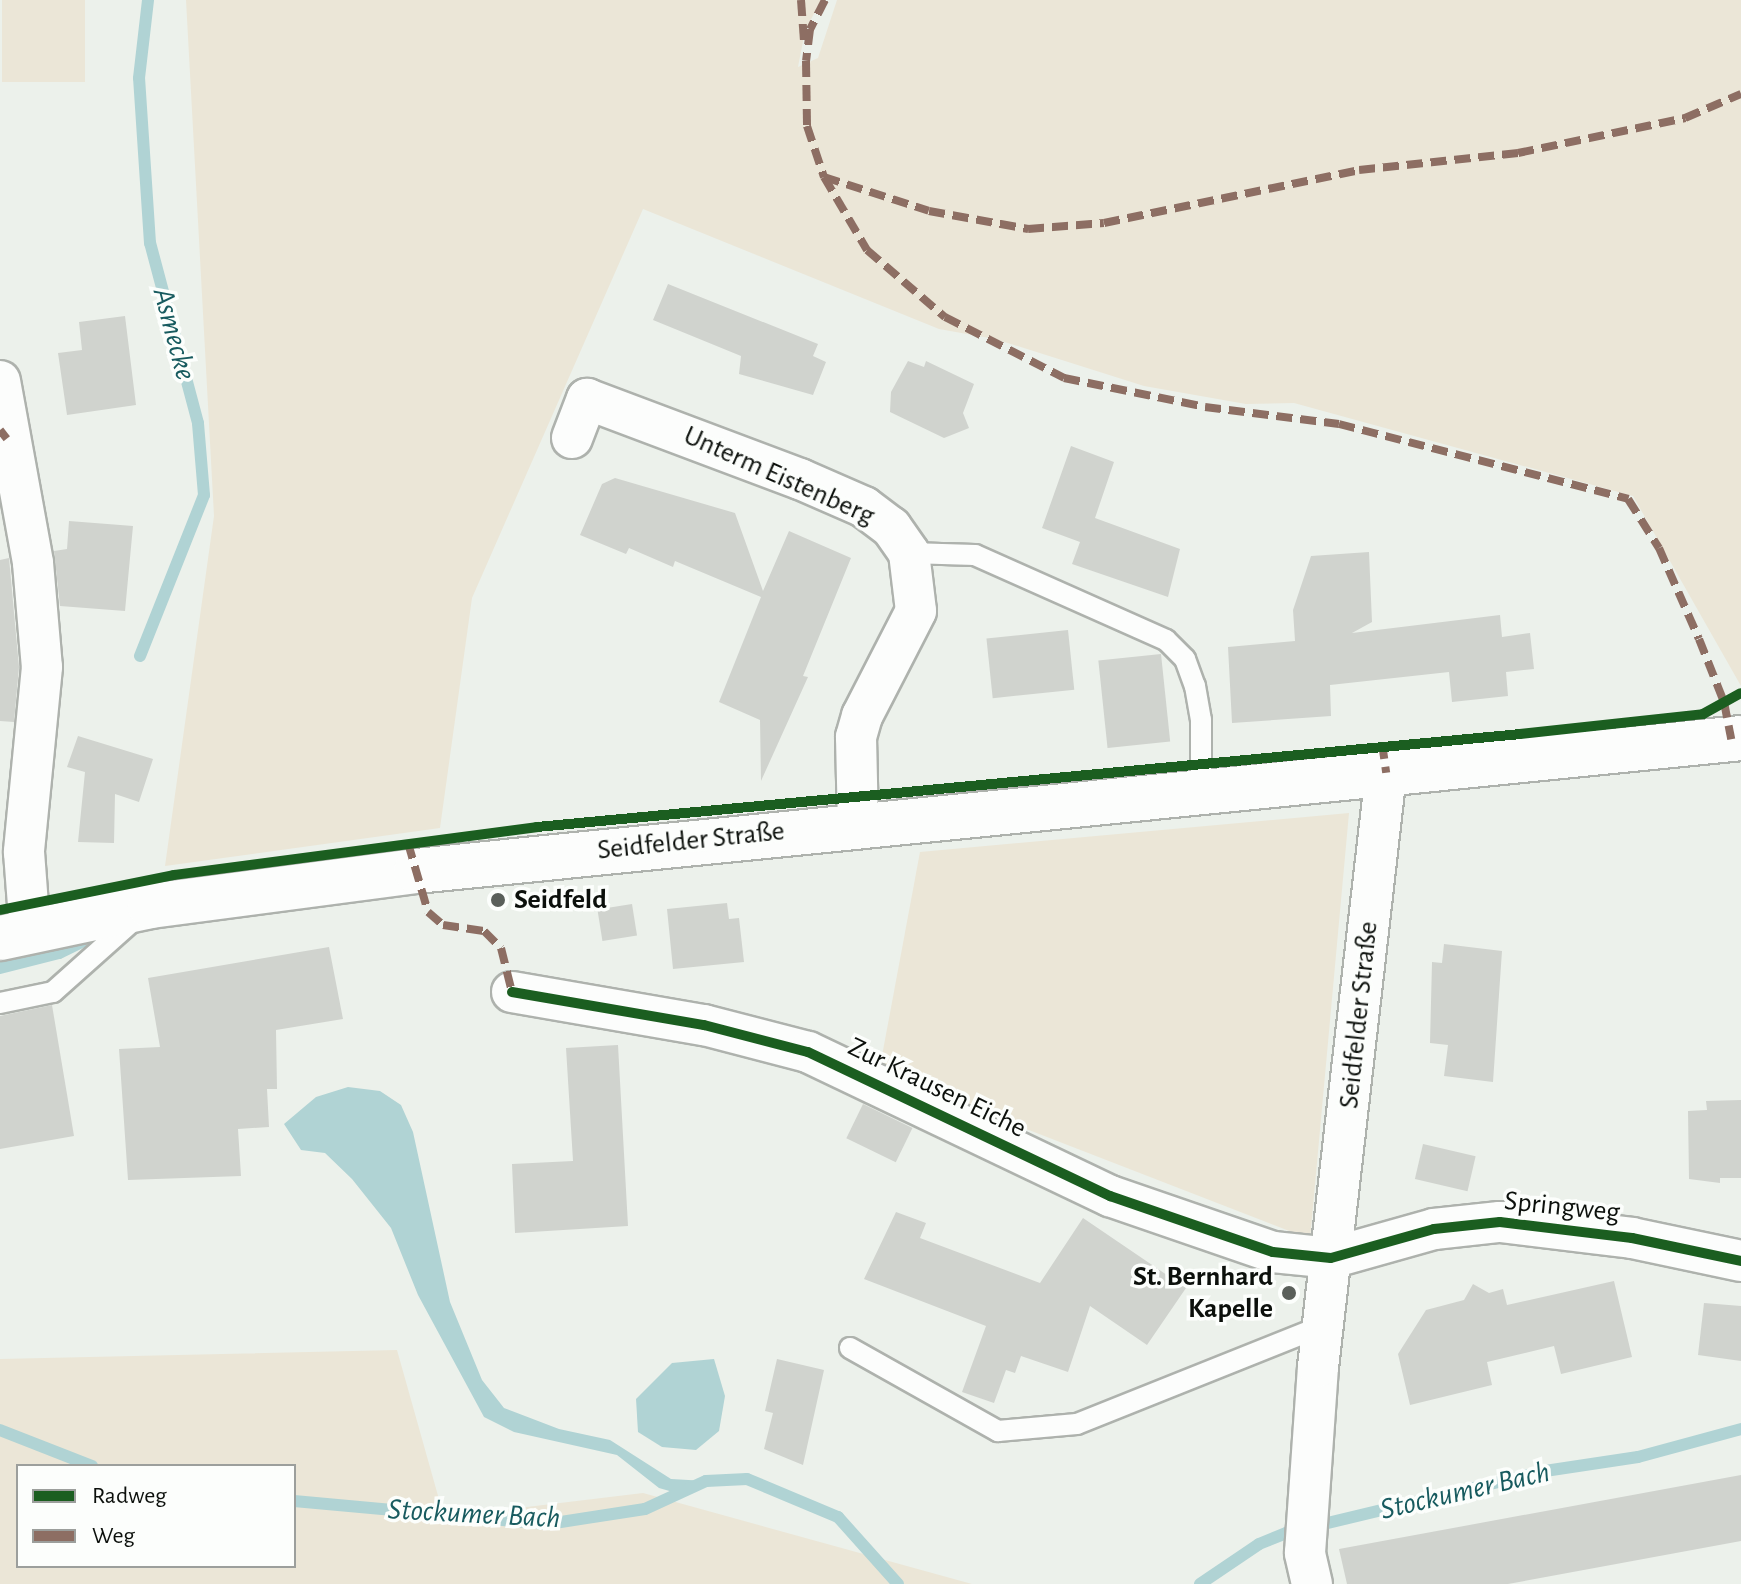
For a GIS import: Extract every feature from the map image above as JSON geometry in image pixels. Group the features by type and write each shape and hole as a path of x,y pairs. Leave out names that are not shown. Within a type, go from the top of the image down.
{"main road":[{"name":"Seidfelder Straße","path":"15,934 150,906 416,871 858,824 1741,738"}],"street":[{"path":"0,381 33,563 42,667 15,934"},
{"name":"Unterm Eistenberg","path":"572,438 587,399 724,447 864,507 891,527 909,553"},
{"path":"858,824 856,737 916,611 909,553"},
{"name":"Seidfelder Straße","path":"1331,1258 1386,773"},
{"name":"Zur Krausen Eiche","path":"512,992 704,1025 808,1052 1110,1196 1273,1252 1331,1258"},
{"name":"Springweg","path":"1331,1258 1434,1229 1500,1222 1632,1238 1741,1261"},
{"path":"1308,1568 1308,1505 1331,1258"}],"lane":[{"path":"909,553 975,555 1166,640 1185,659 1195,686 1201,720 1201,792"},
{"path":"0,1003 53,992 150,906"},
{"path":"850,1348 998,1431 1077,1424 1324,1325"}],"shaded area":[{"path":"2,0 85,0 85,82 2,82"},
{"path":"186,0 821,0 805,31 798,67 818,58 837,0 1741,0 1741,686 1633,496 1294,403 1246,404 1144,386 995,339 939,329 643,209 472,598 440,828 165,866 214,516"},
{"path":"1349,813 1310,1239 879,1072 920,852"},
{"path":"397,1350 444,1517 643,1493 972,1584 0,1584 0,1359"}],"water":[{"path":"348,1087 380,1091 401,1105 413,1132 450,1302 482,1380 504,1408 559,1429 610,1440 671,1479 706,1481 680,1494 659,1488 617,1455 514,1432 484,1417 418,1295 391,1228 352,1179 325,1153 301,1150 284,1124 316,1097"},
{"path":"714,1359 725,1396 719,1431 696,1450 662,1447 638,1432 636,1399 672,1363"}],"building":[{"path":"668,284 818,344 813,356 826,362 813,395 739,374 741,356 653,320"},
{"path":"125,316 136,405 67,415 58,353 82,350 79,322"},
{"path":"908,361 924,367 926,361 974,384 963,413 969,428 944,438 890,412 891,392"},
{"path":"1071,446 1114,462 1095,518 1180,549 1168,597 1072,564 1080,542 1042,528"},
{"path":"615,478 735,513 763,591 789,531 851,558 803,676 808,677 761,781 760,720 719,702 761,597 675,561 673,567 629,548 626,554 580,535 602,484"},
{"path":"69,521 133,526 125,611 60,606 54,551 67,549"},
{"path":"1369,552 1372,622 1352,633 1500,615 1502,637 1530,633 1534,669 1506,672 1508,696 1452,702 1449,672 1330,685 1331,716 1232,723 1228,647 1295,641 1293,610 1311,556"},
{"path":"9,558 19,667 14,722 0,721 0,560"},
{"path":"1068,630 1074,690 993,698 986,639"},
{"path":"1161,654 1170,742 1108,748 1098,661"},
{"path":"78,736 153,759 139,802 115,794 114,843 78,842 85,772 67,767"},
{"path":"727,903 729,919 739,918 744,962 673,969 667,909"},
{"path":"632,904 637,936 602,941 597,909"},
{"path":"1444,944 1502,951 1493,1082 1444,1076 1448,1045 1430,1043 1432,962 1442,963"},
{"path":"329,947 343,1019 276,1030 277,1089 267,1089 269,1127 238,1129 241,1176 128,1180 119,1049 160,1047 148,978"},
{"path":"52,1005 74,1136 0,1149 0,1016"},
{"path":"618,1045 628,1226 515,1233 512,1164 573,1161 566,1048"},
{"path":"1741,1100 1741,1178 1720,1178 1720,1183 1689,1179 1688,1111 1707,1110 1706,1101"},
{"path":"863,1104 912,1128 896,1162 846,1138"},
{"path":"1423,1144 1476,1156 1468,1191 1415,1179"},
{"path":"896,1212 926,1223 920,1238 1040,1283 1083,1218 1186,1288 1147,1345 1090,1306 1068,1372 1021,1356 1015,1373 1006,1370 994,1403 962,1392 986,1326 864,1279"},
{"path":"1614,1281 1632,1357 1561,1374 1554,1346 1487,1362 1492,1385 1410,1405 1398,1354 1426,1310 1464,1300 1473,1284 1489,1293 1503,1289 1507,1305"},
{"path":"1704,1303 1741,1306 1741,1361 1698,1355"},
{"path":"777,1359 824,1370 803,1465 764,1449 773,1413 765,1411"},
{"path":"1741,1475 1741,1541 1508,1584 1347,1584 1339,1549"}],"waterway":[{"name":"Asmecke","path":"140,656 204,495 198,423 150,243 139,78 148,0"},
{"name":"Asmecke","path":"0,968 59,953 82,942"},
{"name":"Stockumer Bach","path":"1200,1584 1259,1544 1286,1533 1545,1471 1638,1457 1741,1429"},
{"name":"Stockumer Bach","path":"0,1430 87,1464"},
{"name":"Stockumer Bach","path":"296,1501 548,1524 645,1509 706,1481 747,1479 838,1517 898,1584"}],"marked path":[{"path":"801,0 804,41"},
{"path":"825,0 810,29 806,61 807,126 824,177 867,250 945,317 1064,378 1205,407 1339,424 1628,499 1659,548 1699,639 1724,702 1731,739"},
{"path":"824,177 929,211 1028,229 1104,223 1359,170 1518,153 1685,118 1741,94"},
{"path":"0,430 7,439"},
{"path":"1382,743 1386,773"},
{"path":"408,843 428,912 443,925 484,931 501,948 512,992"}],"cycle path":[{"path":"0,910 174,875 537,827 1703,714 1741,693"},
{"path":"512,992 704,1025 808,1052 1110,1196 1273,1252 1331,1258 1434,1229 1500,1222 1632,1238 1741,1261"}],"place":[{"name":"Seidfeld","path":"498,900"},
{"name":"St. Bernhard Kapelle","path":"1289,1293"}]}
